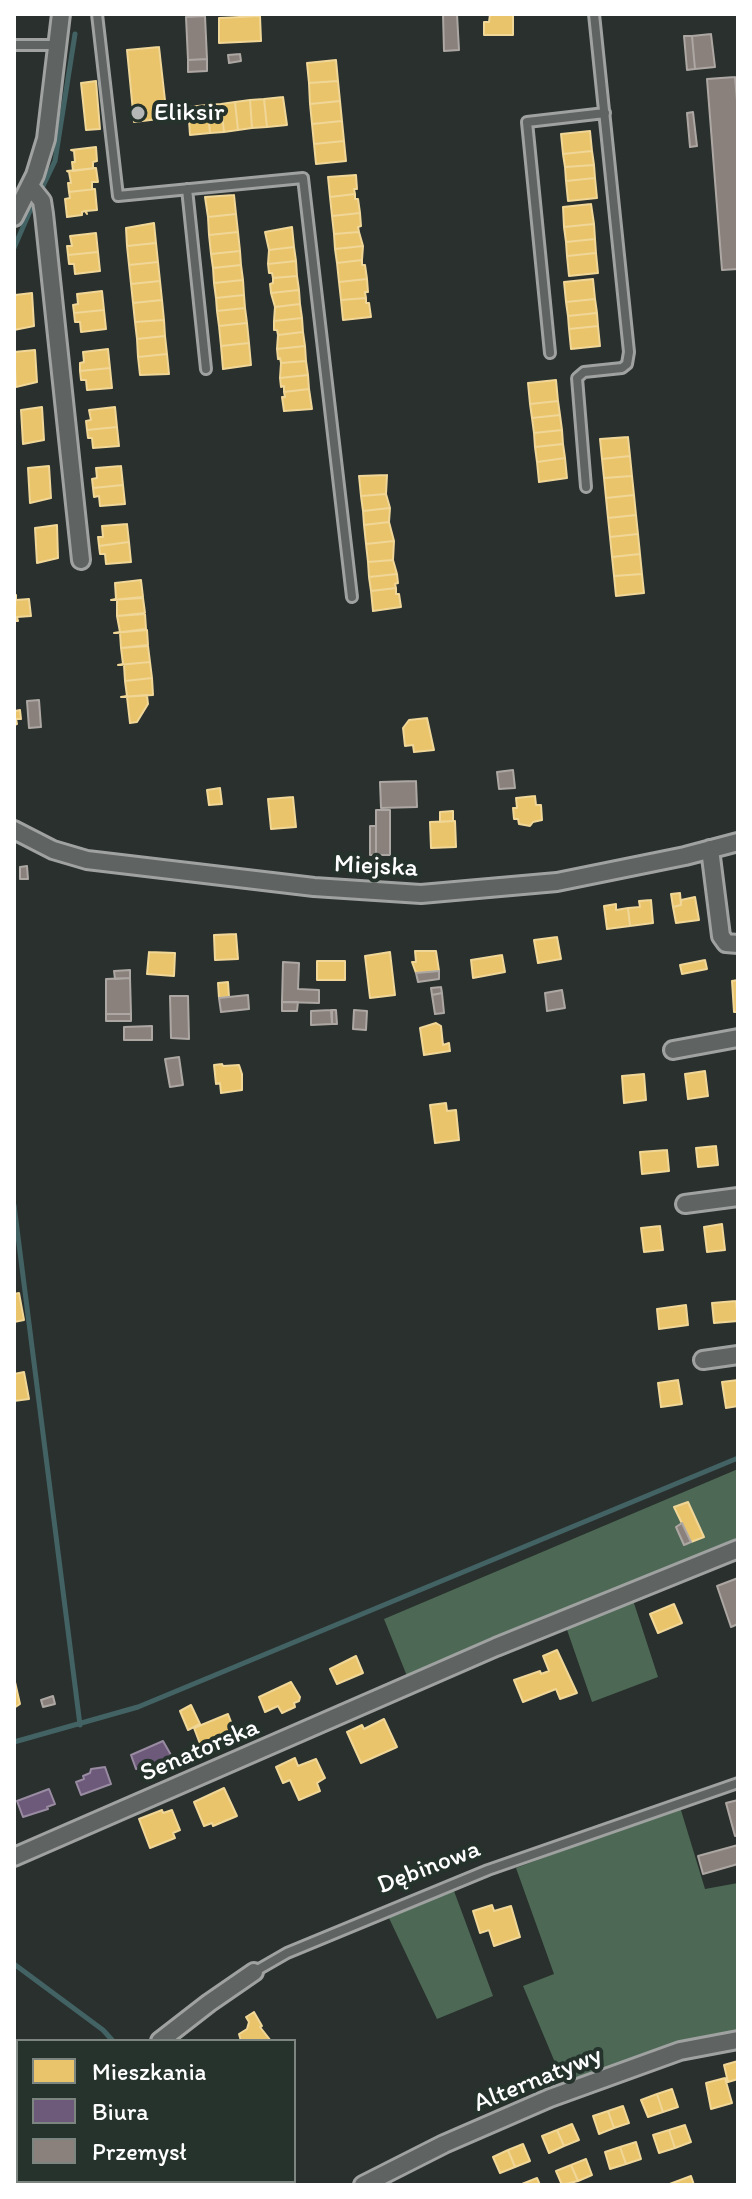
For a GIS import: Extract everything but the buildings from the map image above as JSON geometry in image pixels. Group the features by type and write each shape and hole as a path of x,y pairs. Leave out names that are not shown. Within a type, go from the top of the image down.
{"street":[{"path":"14,217 30,186 46,139 53,103 61,14"},
{"path":"30,186 42,201 44,214 81,560"},
{"name":"Miejska","path":"14,830 53,850 87,860 292,885 421,894 557,882 738,842"},
{"path":"710,849 721,936 726,943 738,944"},
{"path":"673,1050 738,1038"},
{"path":"685,1204 738,1197"},
{"path":"703,1360 738,1355"},
{"name":"Senatorska","path":"14,1857 632,1590 738,1549"},
{"name":"Dębinowa","path":"163,2039 254,1972"},
{"name":"Alternatywy","path":"363,2185 444,2144 550,2098 680,2051 738,2040"}],"lane":[{"path":"97,14 118,196 303,178 352,597"},
{"path":"586,487 577,378 584,372 622,368 629,358 594,14"},
{"path":"14,45 56,45"},
{"path":"550,353 527,122 605,113"},
{"path":"187,189 206,369"},
{"name":"Dębinowa","path":"254,1972 300,1947 488,1870 738,1783"}],"green space":[{"path":"738,1469 738,1541 679,1563 626,1589 409,1681 384,1619"},
{"path":"632,1597 658,1677 592,1702 565,1624"},
{"path":"680,1807 705,1889 738,1883 738,2034 564,2084 523,1986 554,1974 516,1868"},
{"path":"454,1891 493,1996 437,2019 388,1916"},
{"path":"16,2103 16,2183 26,2185 14,2185"}],"waterway":[{"path":"43,186 55,161 75,34"},
{"path":"14,248 33,204"},
{"path":"14,1205 80,1725"},
{"path":"14,1742 138,1707 738,1458"},
{"path":"14,1964 111,2039"}],"place":[{"name":"Eliksir","path":"138,113"}]}
